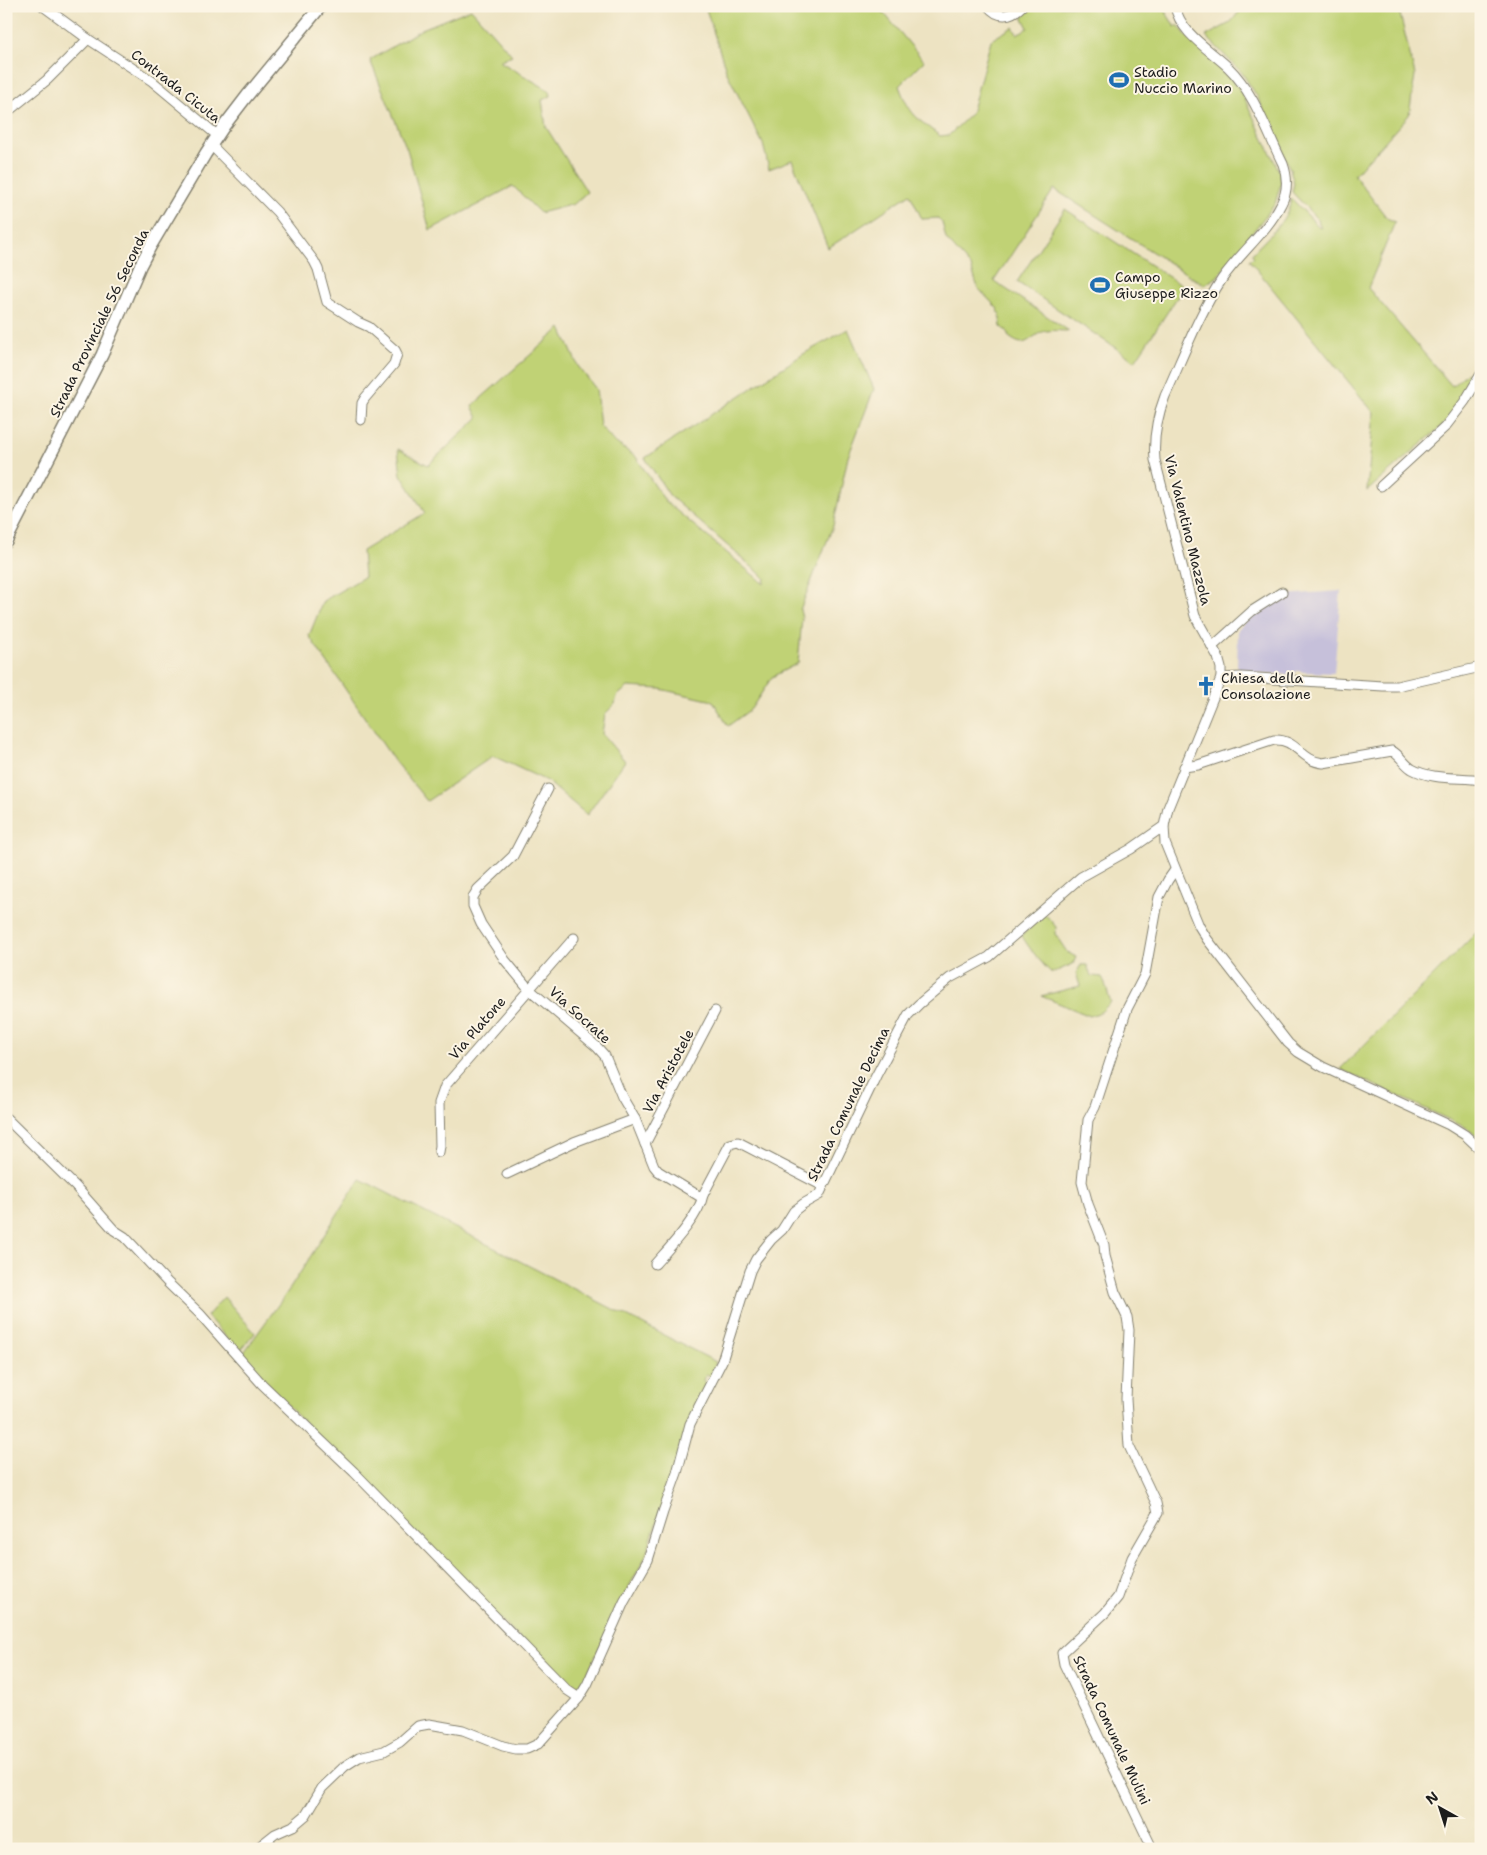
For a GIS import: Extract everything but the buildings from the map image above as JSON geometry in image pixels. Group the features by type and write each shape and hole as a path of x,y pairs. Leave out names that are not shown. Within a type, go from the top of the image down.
{"street":[{"name":"Contrada Cicuta","path":"43,6 88,39 152,81 215,141 277,212 314,261 327,302 369,327 395,350 397,354 394,364 362,403 361,420"},
{"name":"Strada Provinciale 56 Seconda","path":"6,541 102,355 140,266 215,141 247,96 321,6"},
{"path":"988,6 992,11 1004,16 1014,14 1022,6"},
{"name":"Via Valentino Mazzola","path":"1175,6 1176,13 1189,32 1228,67 1243,85 1287,175 1285,194 1274,216 1222,279 1204,311 1158,413 1153,442 1190,602 1199,626 1212,647 1221,668 1221,678"},
{"path":"6,113 47,80 88,39"},
{"path":"1381,486 1457,414 1481,374"},
{"path":"1212,647 1252,611 1282,592"},
{"path":"1481,667 1397,686 1242,677 1221,678 1168,808 1164,826 1165,843 1175,870 1211,946 1288,1043 1298,1052 1323,1068 1449,1126 1465,1135 1481,1150"},
{"path":"1184,767 1198,765 1274,740 1281,740 1290,742 1306,758 1314,763 1392,751 1398,754 1406,765 1428,776 1481,780"},
{"name":"Via Socrate","path":"548,789 513,856 478,889 473,897 473,906 481,924 505,960 529,989 605,1056 622,1097 635,1119 658,1171 698,1196 703,1195"},
{"name":"Strada Comunale Decima","path":"256,1849 275,1834 293,1826 306,1815 322,1788 345,1766 359,1757 384,1751 400,1742 418,1726 429,1724 463,1730 503,1746 527,1749 538,1744 579,1698 587,1685 624,1602 648,1560 677,1473 690,1424 722,1361 750,1271 756,1259 782,1230 794,1211 819,1195 843,1142 908,1015 950,978 989,957 1081,877 1131,849 1164,826"},
{"name":"Strada Comunale Mulini","path":"1145,1849 1150,1846 1064,1664 1062,1653 1105,1614 1118,1597 1132,1558 1158,1513 1156,1503 1129,1446 1126,1406 1128,1317 1115,1292 1104,1244 1088,1204 1082,1182 1088,1120 1095,1107 1127,1009 1145,974 1159,897 1175,870"},
{"name":"Via Platone","path":"439,1152 439,1104 446,1086 574,938"},
{"name":"Via Aristotele","path":"645,1144 715,1011"},
{"path":"6,1118 76,1187 114,1230 125,1237 200,1314 262,1384 354,1472 567,1690 579,1698"},
{"path":"507,1174 574,1142 635,1119"},
{"path":"655,1264 676,1241 702,1204 703,1195 730,1144 734,1142 738,1142 823,1186"}],"shaded area":[{"path":"1341,591 1334,673 1295,671 1295,675 1240,672 1237,666 1238,629 1254,614 1283,595"}],"green space":[{"path":"705,6 878,6 924,61 899,86 910,110 925,125 940,136 949,135 971,114 991,40 1013,27 1017,34 1028,28 1023,18 1025,12 1031,6 1162,6 1175,27 1178,25 1191,41 1223,69 1241,91 1280,173 1281,183 1275,204 1217,277 1204,285 1054,189 994,281 1069,331 1046,331 1028,341 1018,342 1008,336 1008,332 1001,327 997,308 978,288 971,267 946,239 942,222 938,218 922,219 910,194 828,248 792,160 769,169 763,144 727,73"},
{"path":"1244,6 1398,6 1415,75 1409,115 1354,175 1387,218 1395,222 1368,288 1452,386 1467,373 1470,375 1463,400 1442,426 1367,491 1374,413 1249,260 1254,257 1252,254 1282,221 1290,206 1291,198 1321,229 1318,220 1292,192 1294,183 1290,169 1257,96 1242,73 1206,36 1230,23"},
{"path":"471,9 512,55 499,61 550,91 551,96 542,100 546,127 587,192 574,204 540,213 513,186 430,230 407,149 370,60 422,29"},
{"name":"Campo Giuseppe Rizzo","path":"1065,209 1184,287 1135,361 1017,282"},
{"path":"561,328 578,366 596,389 600,426 613,441 636,457 665,501 764,584 765,578 670,496 645,458 805,353 848,329 874,389 848,457 833,526 800,610 802,618 798,663 772,677 751,709 728,726 713,701 660,689 628,687 617,696 615,704 605,714 602,734 625,761 587,815 547,781 493,756 427,801 395,762 309,636 323,601 364,577 362,551 425,513 401,475 398,449 428,465 478,418 472,406"},
{"path":"1045,914 1056,927 1055,934 1067,952 1076,957 1073,964 1052,973 1035,955 1022,935"},
{"path":"1481,928 1481,1140 1467,1128 1340,1069"},
{"path":"1081,965 1087,965 1091,976 1102,977 1111,1002 1101,1012 1090,1016 1041,996 1080,986 1076,973"},
{"path":"360,1179 716,1362 711,1376 706,1374 703,1380 706,1384 675,1467 645,1558 621,1601 579,1692 568,1687 290,1408 242,1355 291,1287"},
{"path":"224,1297 255,1333 239,1352 207,1316"}],"place":[{"name":"Stadio Nuccio Marino","path":"1119,80"},
{"name":"Campo Giuseppe Rizzo","path":"1100,285"},
{"name":"Chiesa della Consolazione","path":"1206,686"}]}
